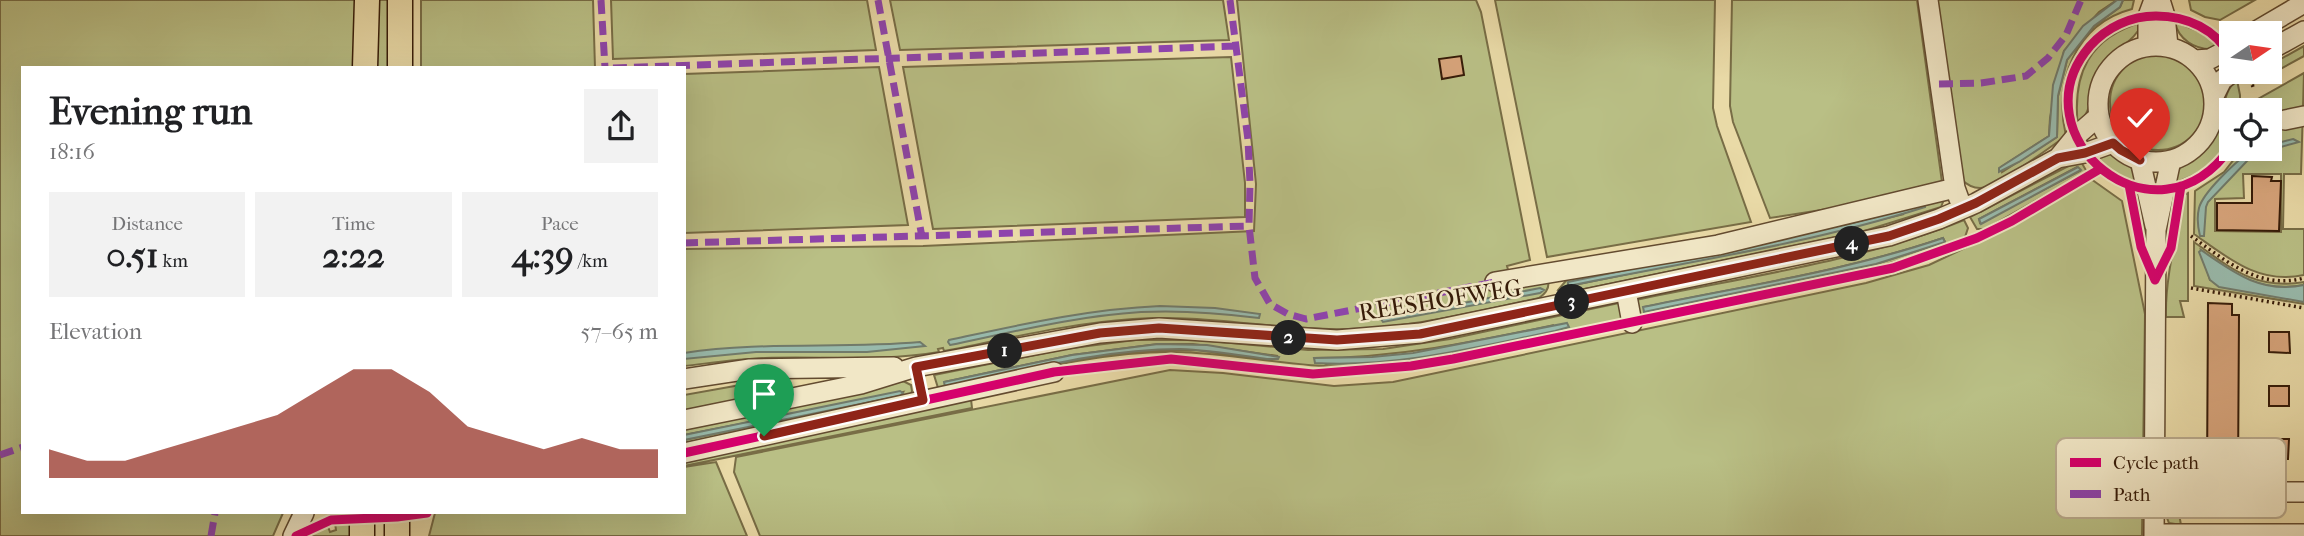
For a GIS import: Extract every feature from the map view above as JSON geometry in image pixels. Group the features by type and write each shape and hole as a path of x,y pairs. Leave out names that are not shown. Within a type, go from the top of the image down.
{"main road":[{"path":"365,66 367,0"},
{"path":"400,66 401,0"},
{"path":"362,514 362,536"},
{"path":"397,514 397,536"}],"street":[{"path":"1928,0 1955,188 1963,209"},
{"path":"2148,46 2148,16 2154,0"},
{"path":"2160,0 2165,16 2168,46"},
{"path":"2273,21 2304,3"},
{"path":"2282,43 2304,31"},
{"path":"2168,46 2195,60 2208,76 2214,96 2214,113 2209,129 2199,143 2186,154 2171,160 2140,160 2121,150 2104,130 2099,116 2100,89 2112,65 2134,49 2168,46"},
{"path":"2195,60 2210,59 2219,54"},
{"path":"2214,96 2220,84"},
{"name":"REESHOFWEG","path":"2058,158 2076,136 2099,116"},
{"name":"REESHOFWEG","path":"686,420 861,384 916,367 1100,333 1159,328 1337,340 1409,335 1889,236 1963,209 2058,158 2085,153 2113,143"},
{"path":"2140,160 2156,230"},
{"path":"2154,438 2156,230 2171,160"},
{"path":"1495,282 1718,245 1955,188"},
{"path":"1626,291 1633,323"},
{"path":"916,367 923,400"},
{"name":"REESHOFWEG","path":"686,379 750,369 916,367"},
{"path":"686,453 1054,372"},
{"path":"2286,492 2304,492"},
{"path":"293,536 304,514"},
{"path":"2154,535 2304,534"}],"path":[{"path":"2240,84 2244,94 2262,84"},
{"path":"2192,236 2232,265 2260,279 2273,281 2304,278"},
{"path":"2191,288 2304,307"}],"green space":[{"path":"0,0 356,0 354,66 21,66 21,514 283,514 273,536 0,536"},
{"path":"375,0 390,0 389,66 373,66"},
{"path":"421,0 593,0 595,66 421,66"},
{"path":"611,0 867,0 876,50 613,59"},
{"path":"890,0 1223,0 1229,40 900,50"},
{"path":"1237,0 1476,0 1481,12 1530,260 1507,266 1513,288 1548,280 1548,288 1539,298 1461,315 1382,327 1329,329 1182,318 1133,319 1066,327 917,355 874,358 765,358 686,366 686,249 923,246 1254,231 1256,184"},
{"path":"1495,0 1715,0 1713,108 1751,222 1547,257"},
{"path":"1732,0 1917,0 1942,182 1879,201 1770,218 1733,122 1730,106"},
{"path":"1933,0 2117,0 2099,12 2064,51 2050,118 2049,136 2001,167 2002,172 2057,137 2058,96 2067,60 2094,26 2120,7 2123,0 2134,0 2132,9 2112,17 2096,28 2073,58 2066,76 2063,96 2066,136 2010,174 1980,188 1961,179"},
{"path":"2189,0 2255,0 2220,20 2191,10"},
{"path":"2143,22 2135,35 2103,66 2087,112 2078,127 2078,90 2088,60 2109,37"},
{"path":"2175,22 2198,31 2219,44 2213,49 2200,48 2188,42"},
{"path":"2304,46 2304,56 2282,68 2282,58"},
{"path":"2158,54 2176,58 2192,68 2202,84 2206,102 2202,120 2192,136 2176,146 2158,150 2140,146 2124,136 2114,120 2110,102 2114,84 2124,68 2140,58"},
{"path":"1231,57 1245,183 1245,217 933,229 903,67"},
{"path":"879,67 908,225 686,233 686,74"},
{"path":"2304,73 2301,174 2284,174 2283,229 2304,229 2304,275 2288,277 2258,273 2232,260 2194,234 2195,191 2224,172 2233,161 2282,161 2282,98 2260,98","holes":["2243,174 2281,174 2281,232 2215,231 2215,199 2244,198"]},
{"path":"2238,84 2240,98 2225,98 2232,85"},
{"path":"2219,125 2219,158 2207,167 2173,183 2180,168 2210,141"},
{"path":"2113,153 2129,165 2139,183 2115,175 2095,157"},
{"path":"2080,160 2087,172 1985,229 1977,229 1970,217","holes":["2077,167 2080,171 1980,223 1979,219"]},
{"path":"2091,179 2122,201 2145,314 2143,438 2056,438 2056,518 2142,518 2142,536 760,536 734,472 736,457 1170,370 1223,373 1334,386 1393,382 1866,283 1929,265 2018,223"},
{"path":"1947,192 1941,207 1861,232 1565,293 1558,290 1570,276","holes":["1889,214 1904,214 1795,240 1569,286 1568,283"]},
{"path":"2188,193 2188,301 2180,301 2184,317 2166,317 2172,256 2184,195"},
{"path":"2133,197 2143,198 2145,248 2144,247"},
{"path":"2177,197 2168,247 2167,248 2169,199"},
{"path":"1964,220 1968,228 1965,237 1931,251 1880,266 1636,317 1636,300 1803,267 1885,247","holes":["1943,238 1945,242 1876,264 1644,311 1644,307 1832,269"]},
{"path":"2194,242 2245,275 2271,283 2304,282 2304,285 2274,286 2249,280 2201,250 2210,280 2304,304 2194,286"},
{"path":"1619,303 1627,319 1431,359 1365,366 1317,366 1175,352 1115,355 1026,371 939,391 934,375 1065,349 1135,340 1198,340 1308,350 1383,349 1450,339","holes":["1554,325 1410,359 1326,364 1314,358 1405,352","1158,344 1193,344 1278,356 1267,359 1196,350 1150,351 944,382 1072,355"]},
{"path":"763,381 766,395 686,412 686,395"},
{"path":"903,381 911,385 910,396 686,446 686,440 900,396 903,392 686,435 686,426"},
{"path":"971,399 972,408 686,466 686,458"},
{"path":"716,462 747,536 429,536 435,514 686,514 686,467"},
{"path":"2167,518 2180,518 2181,525 2169,523"},
{"path":"352,522 351,536 308,536 327,524 330,532 336,530 335,523"}],"shaded area":[{"path":"2117,0 2123,0 2120,7 2094,26 2067,60 2058,96 2057,137 1999,172 1999,168 2049,136 2053,85 2064,51 2083,26"},
{"path":"2293,139 2299,142 2282,147 2282,142"},
{"path":"2247,161 2208,202 2204,236 2200,236 2198,222 2202,201 2236,163"},
{"path":"2078,167 2081,170 1981,224 1979,219"},
{"path":"1925,204 1925,207 1837,232 1568,286 1568,282 1852,223"},
{"path":"1943,238 1945,242 1876,264 1644,312 1643,307 1832,269"},
{"path":"2201,250 2249,280 2275,287 2304,285 2304,302 2219,287 2210,280 2199,252"},
{"path":"1540,288 1544,290 1540,293 1383,322 1381,319"},
{"path":"1160,306 1215,308 1260,314 1259,318 1156,311 1117,314 1045,325 950,345 948,342 1054,318"},
{"path":"1567,323 1569,327 1555,331 1406,359 1345,364 1315,363 1314,358 1413,353"},
{"path":"920,342 925,346 867,352 756,352 686,359 686,353 714,349"},
{"path":"1158,344 1207,345 1279,357 1267,359 1180,349 1150,350 1062,362 945,387 944,382 1072,355"},
{"path":"900,391 903,393 900,396 686,440 686,435"}],"building":[{"path":"1461,56 1464,75 1442,79 1439,59"},
{"path":"2252,176 2272,177 2271,181 2281,181 2279,231 2217,230 2217,203 2252,203"},
{"path":"2208,303 2232,304 2232,315 2239,315 2238,438 2207,438"},
{"path":"2269,332 2289,332 2290,353 2269,352"},
{"path":"2269,386 2289,386 2289,406 2269,406"},
{"path":"2286,439 2289,439 2286,459"}],"marked path":[{"path":"601,0 605,66"},
{"path":"878,0 922,237"},
{"path":"1230,0 1248,140 1249,226 1255,278 1270,304 1288,314 1306,319 1495,282"},
{"path":"1939,84 1981,83 2026,76 2048,58 2066,35 2081,0"},
{"path":"670,66 1237,46"},
{"path":"686,243 1249,226"},
{"path":"0,455 21,448"},
{"path":"211,536 215,514"}],"cycle path":[{"path":"2219,41 2200,26 2179,18 2147,17 2129,20 2112,28 2090,46 2071,80 2069,115 2081,146 2104,170 2133,186 2166,189 2200,177 2219,159"},
{"path":"686,453 1054,372 1171,359 1313,374 1411,366 1453,359 1893,268 1977,238 2012,221 2100,169"},
{"path":"2129,185 2141,247 2155,280"},
{"path":"2155,280 2171,248 2181,186"},
{"path":"296,536 331,520 420,514"}],"route":[{"path":"764,436 923,400 916,367 1100,333 1159,328 1337,340 1420,334 1889,236 1976,203 2058,158 2085,153 2113,143 2140,160"}]}
